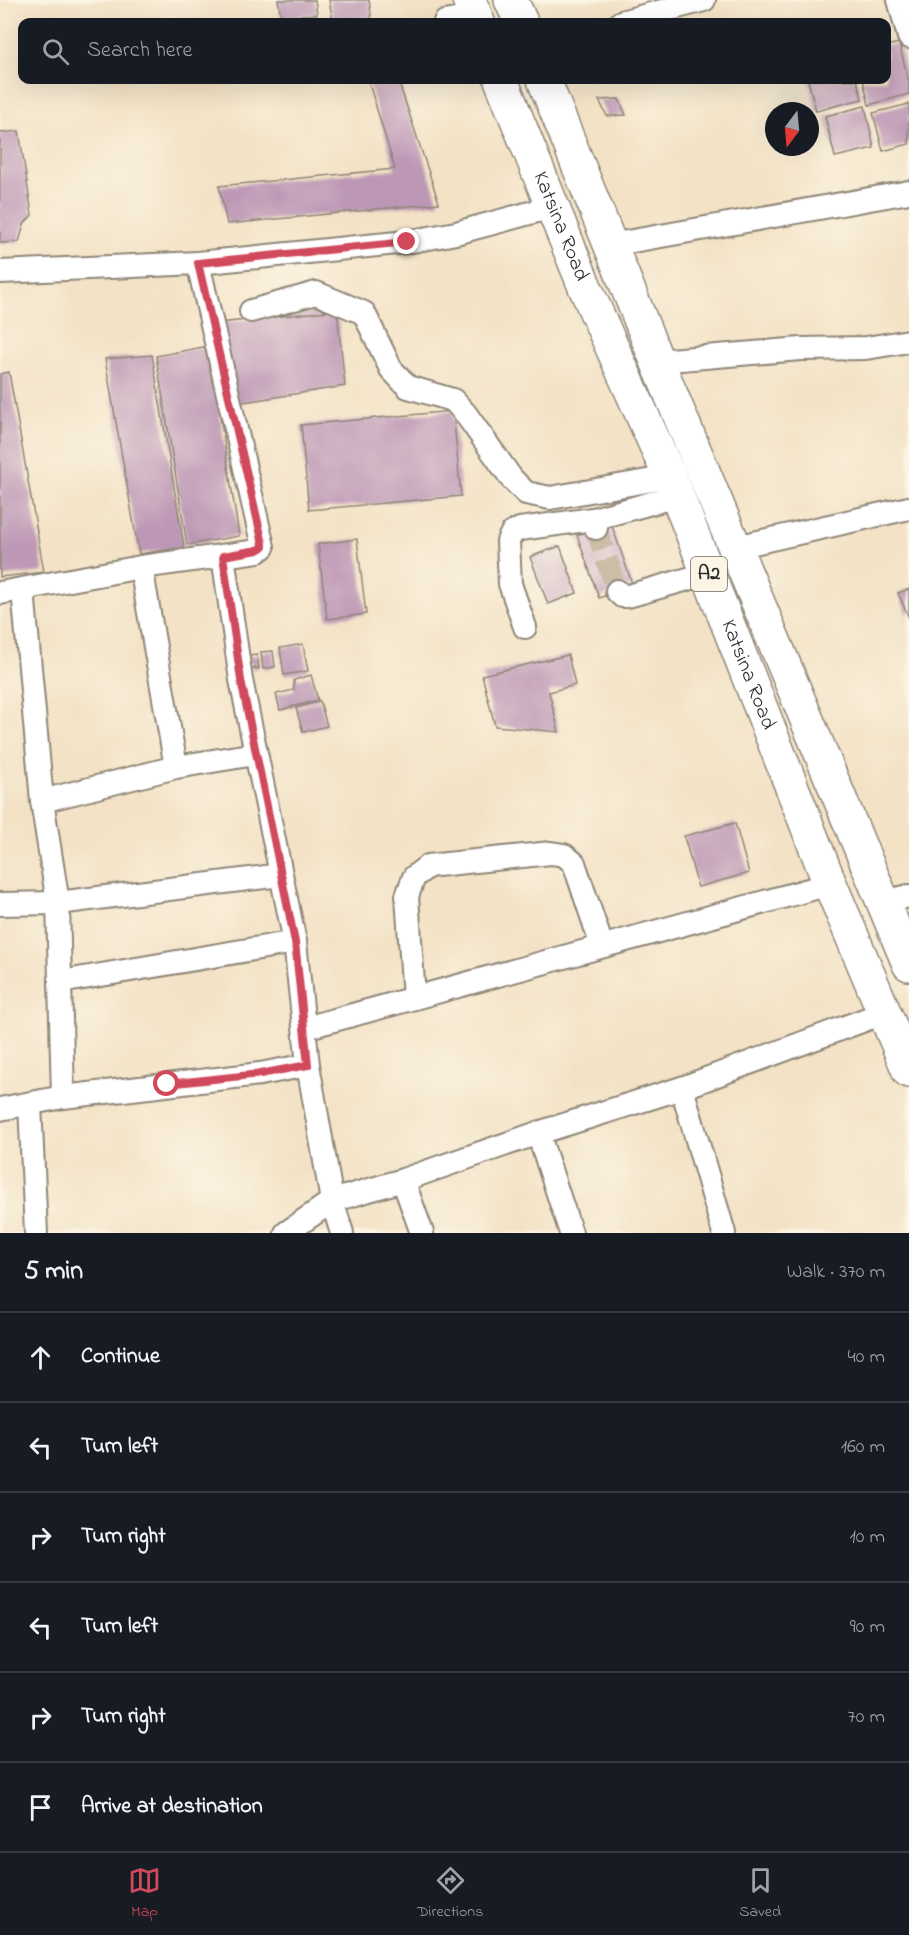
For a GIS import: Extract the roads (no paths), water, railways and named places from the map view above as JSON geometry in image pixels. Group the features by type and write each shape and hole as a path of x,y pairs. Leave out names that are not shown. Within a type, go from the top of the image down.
{"highway":[{"path":"511,0 519,18"},
{"name":"Katsina Road","path":"503,84 585,287 674,487 830,884 909,1071"},
{"name":"A2","path":"546,84 622,276 736,547 896,899 909,964"},
{"path":"585,287 622,276"}],"street":[{"path":"636,18 704,0"},
{"path":"899,0 909,37"},
{"path":"610,245 909,192"},
{"path":"0,272 198,263 407,242 456,233 552,207"},
{"path":"0,593 141,567 258,550 263,547 198,263"},
{"path":"251,310 316,293 364,313 391,369 408,387 453,400 465,413 512,479 526,493 550,498 674,487"},
{"path":"657,361 801,349 866,348 909,341"},
{"path":"525,627 510,584 508,541 512,533 520,529 594,524 674,487"},
{"path":"736,547 909,508"},
{"path":"223,556 241,680 295,942 308,1065 332,1201 342,1233"},
{"path":"141,567 176,767"},
{"path":"617,591 622,596 628,596 709,573"},
{"path":"23,590 42,801 58,903 63,1097"},
{"path":"42,801 176,767 255,754"},
{"path":"414,998 408,896 414,877 428,866 551,853 564,855 574,863 602,946"},
{"path":"0,904 58,903 281,875"},
{"path":"305,1028 830,884"},
{"path":"60,982 295,942"},
{"path":"286,1233 332,1201 403,1180 538,1133 682,1088 884,1013"},
{"path":"0,1109 63,1097 260,1074 308,1065"},
{"path":"682,1088 724,1233"},
{"path":"30,1104 36,1233"},
{"path":"538,1133 571,1233"},
{"path":"403,1180 422,1233"}],"tunnel":[{"path":"596,528 617,591"}]}
